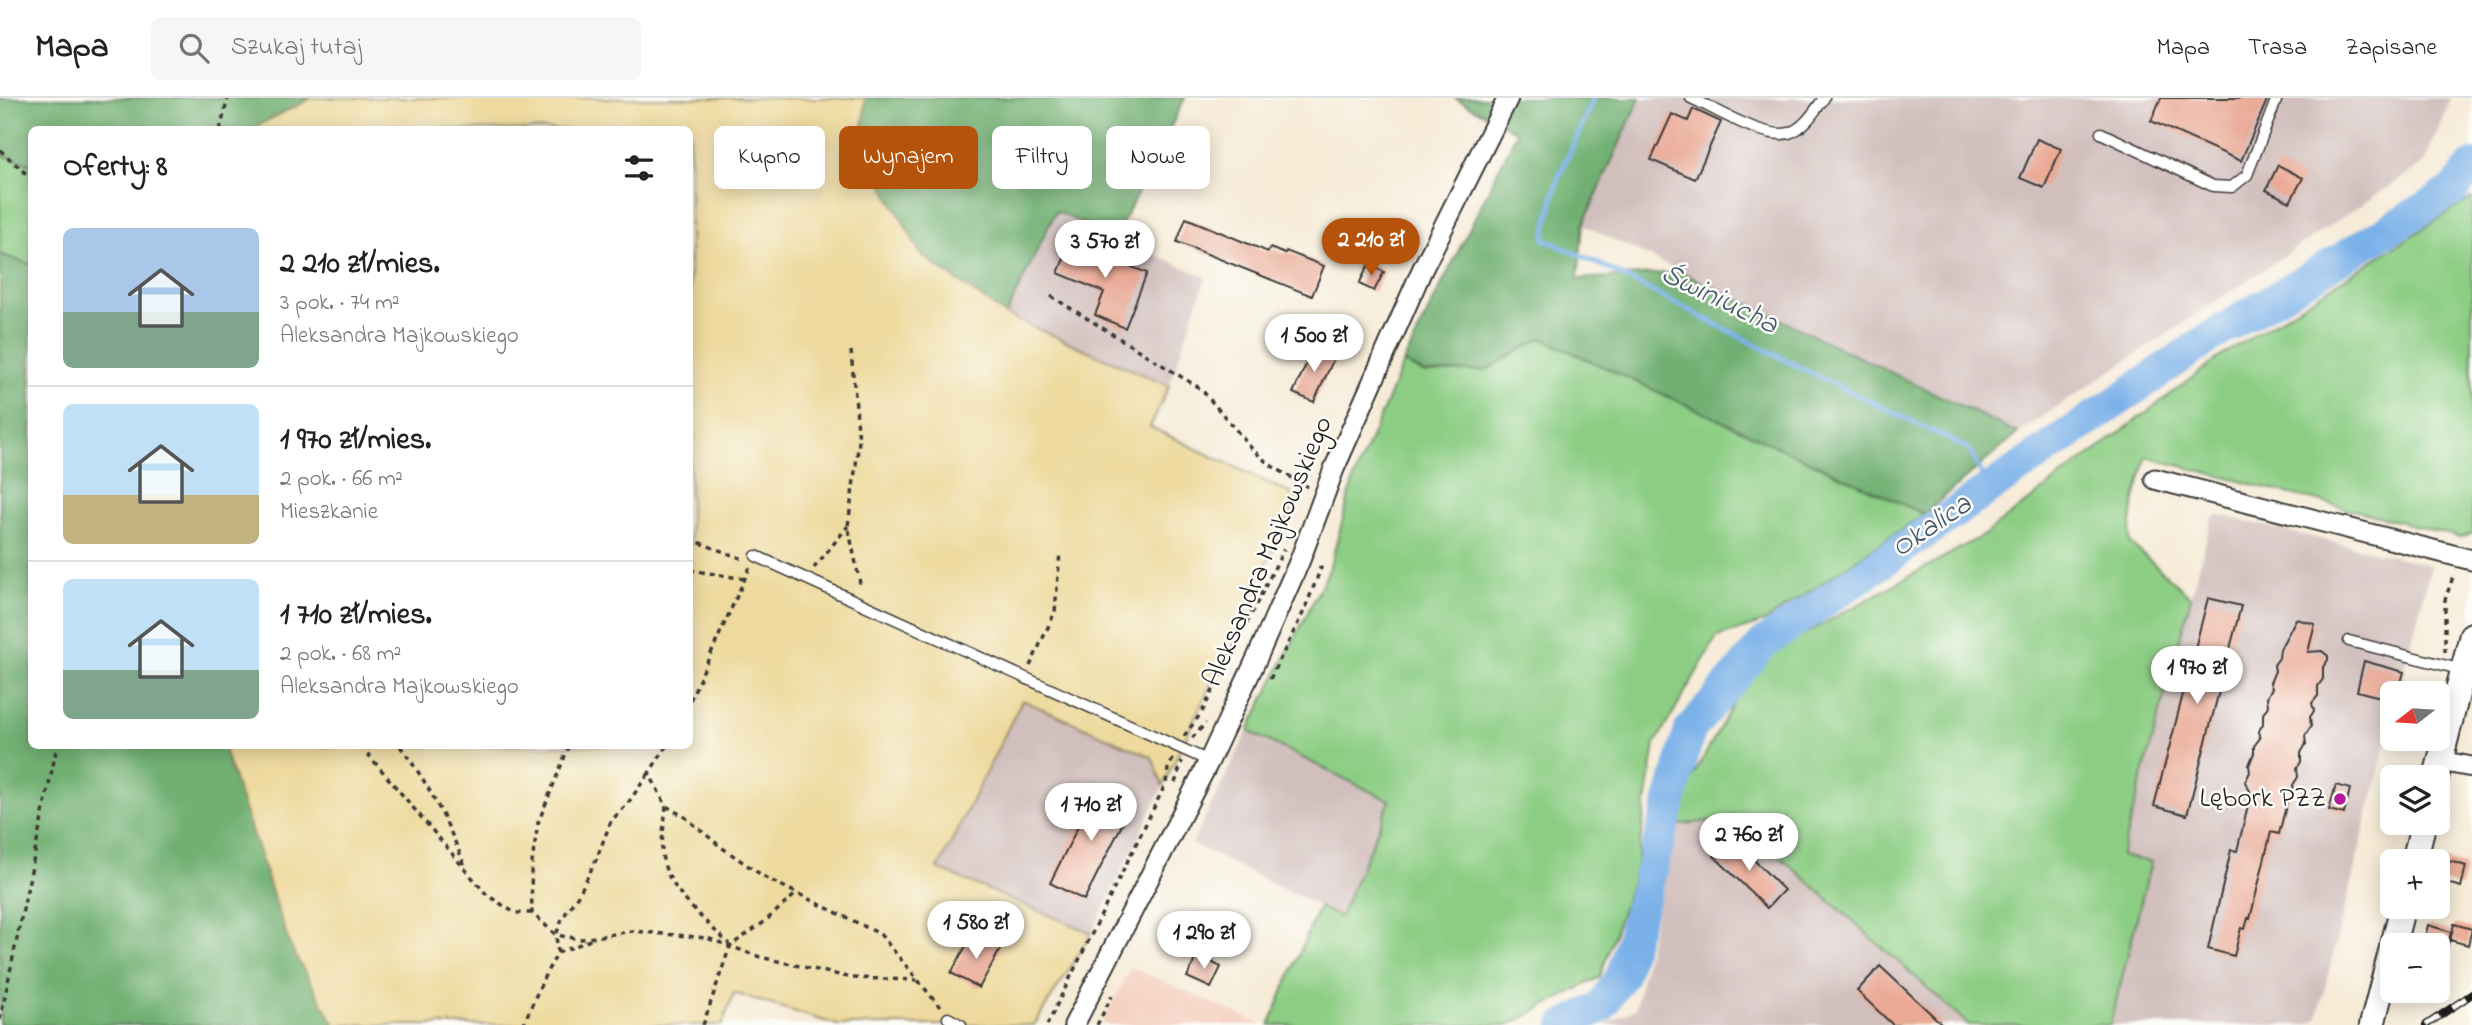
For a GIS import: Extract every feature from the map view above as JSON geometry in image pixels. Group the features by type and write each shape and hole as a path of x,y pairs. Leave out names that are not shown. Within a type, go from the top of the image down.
{"street":[{"name":"Aleksandra Majkowskiego","path":"1074,1025 1209,761 1300,560 1324,495 1422,270 1508,98"},
{"path":"2155,479 2472,560"},
{"path":"2439,765 2453,668 2472,635"},
{"path":"2450,768 2472,767"},
{"path":"2372,1025 2380,995"}],"lane":[{"path":"1692,98 1767,132 1789,133 1807,121 1824,98"},
{"path":"2101,133 2213,186 2232,187 2247,175 2277,98"},
{"path":"756,556 1209,761"},
{"path":"2349,641 2453,668"},
{"path":"948,1018 961,1025"}],"path":[{"path":"221,126 228,98"},
{"path":"0,150 28,175"},
{"path":"1051,296 1201,389 1252,450 1270,465 1324,495"},
{"path":"850,351 859,441 848,526 864,605"},
{"path":"805,578 848,526"},
{"path":"693,540 753,562 693,693"},
{"path":"1025,677 1055,612 1060,552"},
{"path":"693,570 745,579"},
{"path":"2450,583 2445,600 2453,668"},
{"path":"0,1020 56,749"},
{"path":"364,749 487,895 514,913 532,913 556,935 581,939 633,931 707,938 760,957 852,978 917,980"},
{"path":"402,749 424,778 445,816 467,871"},
{"path":"532,913 531,869 538,823 568,749"},
{"path":"523,1025 558,953 556,935 562,919 580,892 596,860 611,821 628,803 665,749"},
{"path":"649,773 666,806 766,878 880,934 948,1018"},
{"path":"666,806 661,851 667,876 730,946"},
{"path":"703,1025 730,946 763,923 797,893"},
{"path":"558,953 604,935"}],"shaded area":[{"path":"1640,98 2451,98 2424,163 2018,433 1583,225"},
{"path":"1056,211 1206,277 1169,386 1006,315"},
{"path":"2218,515 2431,565 2402,681 2380,681 2380,751 2384,751 2317,1019 2307,1025 2110,1025 2151,863 2121,856 2212,518"},
{"path":"1022,699 1152,757 1163,786 1092,933 938,870"},
{"path":"1248,731 1390,801 1340,917 1192,844"},
{"path":"1737,818 1969,1025 1604,1025 1635,1009 1676,825"},
{"path":"1131,967 1262,1025 1101,1025"}],"green space":[{"path":"0,98 312,98 257,126 28,126 28,164 0,154"},
{"path":"865,98 1185,98 1171,126 1106,126 1106,189 1140,189 1115,238 1056,211 1006,315 921,255 885,189 978,189 978,126 863,126"},
{"path":"1455,98 1640,98 1583,225 1578,279 1681,272 2018,433 1924,514 1541,338 1486,370 1424,373 1403,363 1517,132"},
{"path":"0,154 28,164 28,264 0,254"},
{"path":"2472,198 2472,533 2459,537 2146,457 2133,508 2129,542 2191,597 2121,856 2151,862 2110,1025 1969,1025 1737,818 1676,825 1688,786 1756,661 1984,535 2221,356"},
{"path":"0,254 28,264 28,749 224,749 286,933 335,1025 0,1025"},
{"path":"1541,338 1924,514 1764,622 1717,637 1655,744 1636,869 1600,977 1509,1025 1269,1025 1319,907 1340,917 1390,801 1248,731 1329,570 1354,478 1403,363 1424,373 1486,370"}],"sand":[{"path":"312,98 865,98 863,126 839,126 839,189 885,189 921,255 1006,315 1169,386 1150,427 1298,497 1163,786 1152,757 1022,700 938,869 1092,933 1034,1025 838,1025 734,993 722,1025 335,1025 291,948 224,749 693,749 693,126 257,126"}],"building":[{"path":"2161,98 2268,98 2241,161 2151,121"},
{"path":"1693,109 1721,122 1695,179 1651,160 1672,114 1688,121"},
{"path":"2037,139 2061,149 2044,188 2020,178"},
{"path":"2278,165 2303,178 2290,202 2266,190"},
{"path":"1186,218 1268,252 1270,248 1285,254 1286,251 1324,266 1312,296 1177,242"},
{"path":"1071,242 1088,249 1091,242 1106,248 1103,255 1147,273 1125,328 1095,315 1104,292 1058,273"},
{"path":"1369,264 1384,272 1374,291 1359,284"},
{"path":"1315,345 1336,354 1314,402 1293,393"},
{"path":"2208,598 2241,606 2187,815 2154,806"},
{"path":"2296,619 2315,624 2308,652 2322,651 2328,656 2328,660 2323,667 2318,696 2312,703 2314,711 2310,717 2311,726 2305,736 2306,744 2301,753 2301,762 2297,768 2298,777 2293,785 2294,796 2287,802 2279,834 2271,832 2250,919 2248,918 2245,929 2241,928 2234,956 2208,949 2231,850 2237,851 2251,793 2245,782 2250,772 2254,746 2260,738 2258,732 2263,724 2263,714 2268,706 2267,697 2272,688 2270,683 2275,671 2274,665"},
{"path":"2364,661 2404,672 2401,681 2380,681 2380,697 2357,691"},
{"name":"Lębork PZZ","path":"2336,785 2350,789 2344,814 2329,810"},
{"path":"1098,786 1133,803 1084,900 1050,883"},
{"path":"1732,838 1784,890 1767,908 1714,856"},
{"path":"2450,861 2466,866 2461,887 2450,884"},
{"path":"2454,924 2472,929 2468,945 2450,940"},
{"path":"2428,925 2451,932 2450,936 2450,933 2426,933"},
{"path":"973,933 1001,948 979,988 951,973"},
{"path":"1197,955 1206,959 1211,957 1213,963 1221,967 1211,988 1187,977"},
{"path":"1880,966 1943,1025 1893,1025 1857,991"}],"waterway":[{"name":"Świniucha","path":"1594,98 1557,181 1544,239 1969,449 1989,489"},
{"name":"Okalica","path":"1565,1025 1601,1007 1622,975 1690,730 1763,644 2209,338 2454,190 2472,166"}],"railway":[{"path":"2426,1025 2472,994"}],"place":[{"name":"Lębork PZZ","path":"2340,799"}]}
